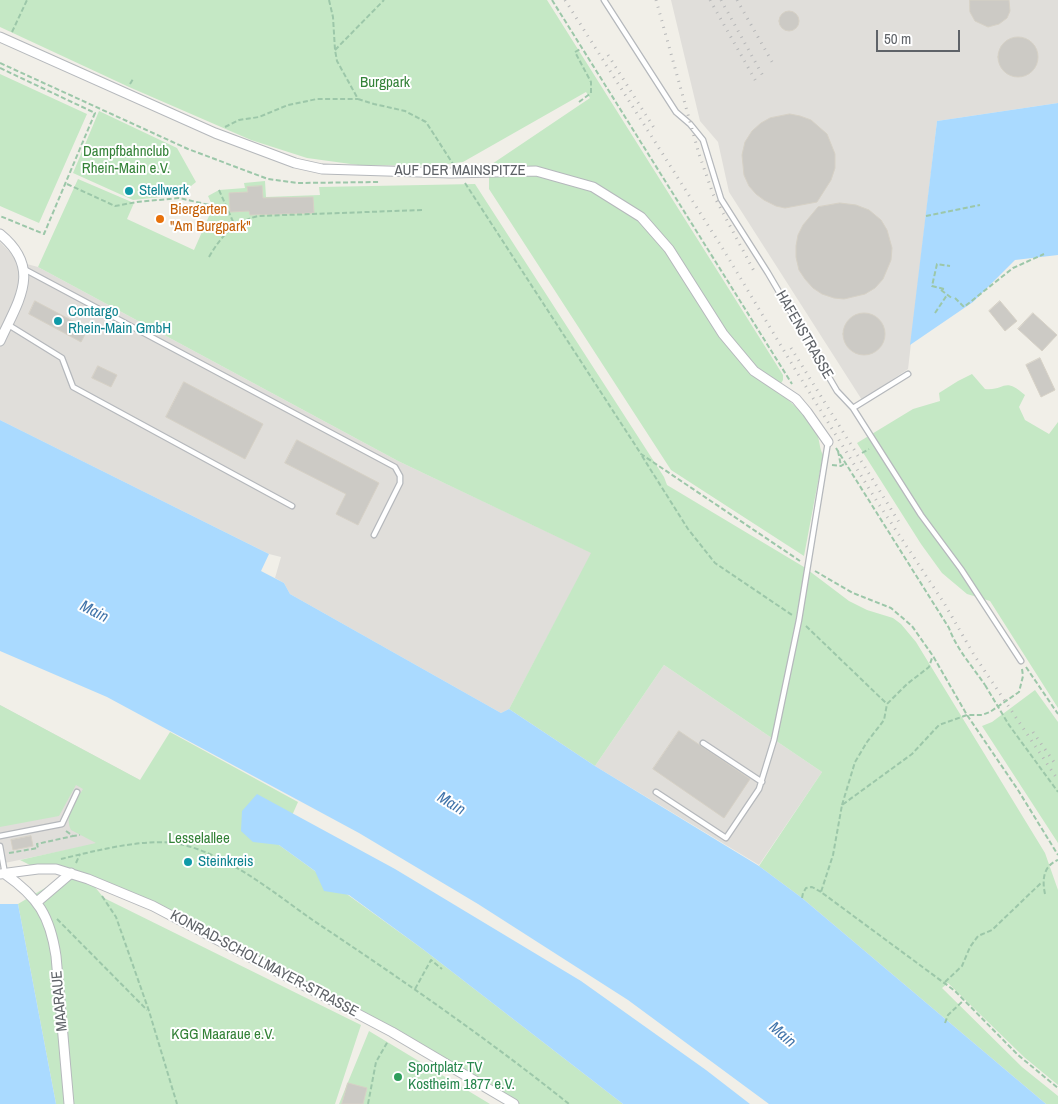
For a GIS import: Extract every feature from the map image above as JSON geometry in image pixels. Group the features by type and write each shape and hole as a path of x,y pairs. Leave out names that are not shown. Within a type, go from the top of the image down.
{"street":[{"name":"AUF DER MAINSPITZE","path":"4,39 218,135 295,163 322,169 458,172 536,171 593,188 641,217 669,248 723,334 754,371 796,399 828,442"},
{"path":"0,234 17,251 24,269 25,280 22,292 0,341"},
{"name":"KONRAD-SCHOLLMAYER-STRASSE","path":"2,874 38,869 56,869 88,879 153,906 392,1032 514,1104"},
{"path":"37,902 70,873"},
{"name":"MAARAUE","path":"2,874 21,885 37,902 48,923 54,944 69,1104"}],"lane":[{"name":"HAFENSTRASSE","path":"604,0 676,112 690,124 703,140 721,199 768,272 837,391 853,408 921,515 961,569 1022,661"},
{"path":"24,269 394,467 400,476 400,483 374,535"},
{"path":"8,324 62,358 74,387 292,506"},
{"path":"853,408 908,374"},
{"path":"656,792 726,838 759,789 774,740 799,620 828,442"},
{"path":"703,743 762,782"},
{"path":"0,836 62,824 76,792"},
{"path":"0,846 2,874"}],"path":[{"path":"4,39 27,0"},
{"path":"330,0 334,18 334,50 337,61 358,99"},
{"path":"334,50 384,0"},
{"path":"552,0 791,380 796,399"},
{"path":"579,102 592,93 591,82 575,52 582,48"},
{"path":"0,63 206,156"},
{"path":"0,68 95,113 44,234 0,216"},
{"path":"218,135 230,123 259,117 288,106 317,99 358,99 405,111 426,122 688,529 715,563 799,620 887,704"},
{"path":"66,184 115,206 179,198 227,209"},
{"path":"219,190 235,226"},
{"path":"926,216 980,205"},
{"path":"208,257 218,242 235,226 246,219 258,216 422,210"},
{"path":"950,266 937,264 932,286 943,290 964,307 1013,268 1044,254"},
{"path":"935,313 947,295"},
{"path":"828,442 837,448 972,668 985,685 1009,725 1058,792"},
{"path":"837,448 841,466 844,464"},
{"path":"641,454 807,566 853,593 891,608 912,626 933,656 967,715 1018,790 1058,855"},
{"path":"821,892 833,855 842,804 855,762 884,720 887,704 906,684 929,667 933,656"},
{"path":"1022,661 1058,714"},
{"path":"842,804 912,754 939,725 967,715 982,715 990,712 1019,692 1023,676 1022,661"},
{"path":"62,824 67,833 73,836"},
{"path":"1,854 38,848 37,844 80,835"},
{"path":"80,854 151,843 183,845 222,859 415,989 569,1104"},
{"path":"1045,894 1042,882 1044,874 1053,862 1058,860"},
{"path":"944,983 962,966 970,947 978,936 992,930 1042,882"},
{"path":"802,898 806,888 812,887 821,892 944,983 964,1000 1018,1055 1058,1088"},
{"path":"98,892 116,917 177,1104"},
{"path":"54,916 148,1012"},
{"path":"415,989 431,960 442,969"},
{"path":"945,1023 948,1015 964,1000"},
{"path":"368,1104 376,1062 392,1032"}],"shaded area":[{"path":"671,0 1058,0 1058,103 937,121 908,369 862,400 729,192 718,142 700,121"},
{"path":"0,242 16,261 38,267 398,461 592,553 509,709 501,713 290,594 284,583 275,578 281,557 269,554 0,420"},
{"path":"664,665 822,772 759,865 595,766"},
{"path":"0,705 140,780 105,842 0,864"}],"green space":[{"name":"Burgpark","path":"0,0 547,0 783,375 780,393 805,416 817,435 823,455 804,556 671,470 489,189 489,166 590,98 586,92 463,162 430,166 358,165 307,158 251,140 129,87 0,27"},
{"path":"0,74 87,114 39,223 0,206"},
{"name":"Dampfbahnclub Rhein-Main e.V.","path":"99,111 177,148 196,182 180,195 133,200 73,173"},
{"path":"78,179 134,203 127,219 194,250 213,207 208,196 219,190 245,188 244,183 265,181 266,197 320,195 319,187 475,184 664,477 667,485 804,567 849,601 867,610 893,618 901,624 916,642 1045,853 1058,890 1058,1085 1024,1057 948,983 942,988 1022,1067 1058,1096 1058,1104 1046,1104 802,898 759,866 822,772 664,665 595,766 509,709 591,553 398,461 38,267"},
{"path":"972,374 985,389 1008,385 1018,389 1025,395 1019,407 1025,420 1049,434 1058,422 1058,708 990,601 967,594 942,573 921,544 857,443 913,409 940,401 939,393"},
{"path":"1035,690 1058,722 1058,843 982,726 992,722"},
{"path":"0,705 140,780 170,732 298,802 279,845 424,950 623,1104 514,1104 231,946 89,880 104,898 361,1025 335,1104 56,1104 18,904 70,873 38,869 20,860 96,843 71,830 69,824 70,814 83,789 76,785 59,816 0,827"},
{"name":"Sportplatz TV Kostheim 1877 e.V.","path":"369,1031 490,1104 339,1104"}],"water":[{"path":"1058,103 1058,255 1015,260 973,302 910,345 937,121"},
{"name":"Main","path":"0,420 269,554 261,571 284,583 290,594 501,713 509,709 595,766 759,866 802,898 1046,1104 769,1104 628,1000 478,904 359,833 107,697 0,651"},
{"path":"257,794 395,869 581,981 706,1070 750,1104 623,1104 424,950 349,895 324,891 315,871 279,845 253,842 241,831 242,811"},
{"path":"0,904 18,904 56,1104 0,1104"}],"building":[{"path":"970,0 1009,0 1010,11 1007,18 999,24 988,27 975,21 970,12"},
{"path":"789,11 796,14 799,21 796,28 789,31 782,28 779,21 782,14"},
{"path":"1022,37 1029,40 1035,46 1038,57 1037,65 1029,74 1022,77 1014,77 1007,74 999,65 998,53 1001,46 1010,38"},
{"path":"790,114 811,120 827,134 835,154 835,168 831,180 817,202 785,208 764,200 749,186 744,175 742,155 745,142 752,131 761,123 770,118"},
{"path":"262,186 263,198 313,197 314,213 250,215 249,211 230,212 229,193 248,192 247,187"},
{"path":"840,203 856,205 869,210 881,220 887,230 892,248 891,260 883,279 875,288 865,294 844,299 822,294 813,288 799,270 796,257 798,235 803,225 818,207"},
{"name":"Contargo Rhein-Main GmbH","path":"35,301 88,329 81,342 29,314"},
{"path":"1000,301 1017,321 1005,331 989,311"},
{"path":"868,313 876,316 882,322 885,334 882,346 876,352 860,355 852,352 846,346 843,330 846,322 852,316"},
{"path":"1033,313 1057,335 1042,351 1018,329"},
{"path":"1040,358 1055,390 1041,397 1026,365"},
{"path":"98,366 117,375 111,387 92,378"},
{"path":"184,382 263,424 245,459 166,417"},
{"path":"297,440 379,483 358,525 336,514 346,494 285,463"},
{"path":"679,731 750,779 724,818 653,769"},
{"path":"31,836 33,846 13,850 11,840"},
{"path":"348,1083 367,1088 363,1104 342,1104"}],"railway":[{"path":"565,0 723,249 795,369 878,503 944,603 974,655 1058,780"},
{"path":"656,0 699,154 713,194 755,273"},
{"path":"710,0 758,85"},
{"path":"721,0 763,76"},
{"path":"737,0 775,67"},
{"path":"608,55 656,131"},
{"path":"791,348 899,522"},
{"path":"1033,732 1056,765"}],"place":[{"name":"Stellwerk","path":"129,191"},
{"name":"Biergarten \"Am Burgpark\"","path":"160,219"},
{"name":"Contargo Rhein-Main GmbH","path":"58,321"},
{"name":"Steinkreis","path":"188,862"},
{"name":"Sportplatz TV Kostheim 1877 e.V.","path":"398,1077"}],"park label":[{"name":"Lesselallee","path":"199,839"},
{"name":"KGG Maaraue e.V.","path":"223,1035"}]}
